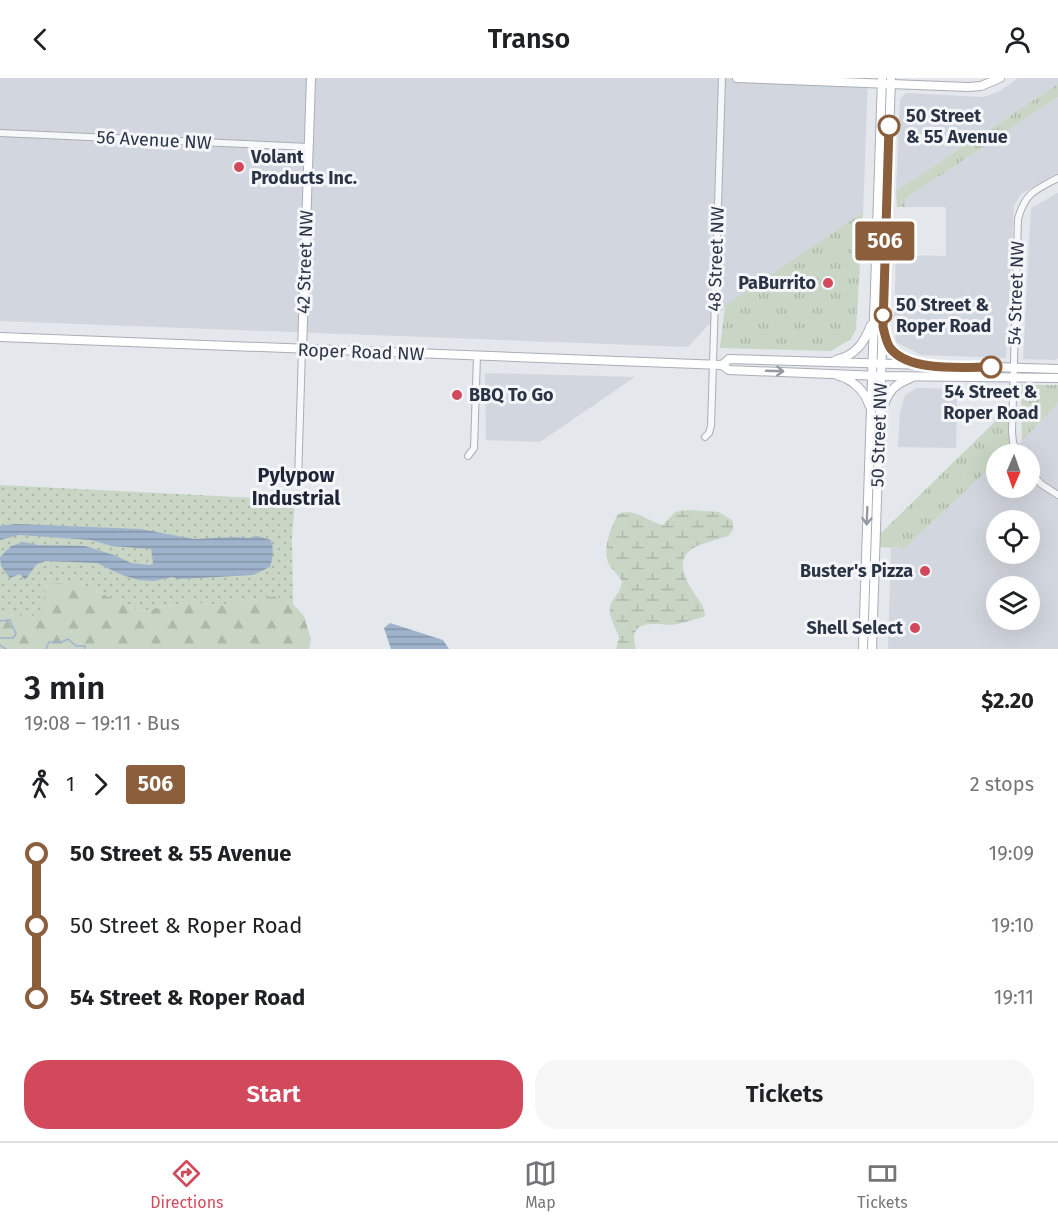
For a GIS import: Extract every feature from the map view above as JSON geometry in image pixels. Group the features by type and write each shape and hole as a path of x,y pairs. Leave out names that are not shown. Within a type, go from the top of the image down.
{"main road":[{"name":"42 Street NW","path":"302,350 311,78"},
{"path":"737,78 886,81 968,87 981,86 1000,78"},
{"name":"50 Street NW","path":"877,364 874,316 886,81"},
{"name":"50 Street NW","path":"872,649 876,376 883,327 886,81"},
{"path":"828,362 849,356 858,349 866,337 874,316"},
{"path":"883,327 892,350 921,365"},
{"name":"Roper Road NW","path":"0,337 717,364 729,359 1058,369"},
{"name":"Roper Road NW","path":"717,364 729,370 876,376 1058,378"},
{"path":"830,374 847,378 859,389 865,395 875,416"},
{"path":"875,416 893,387 915,376"},
{"name":"50 Street NW","path":"863,649 875,416"}],"street":[{"name":"48 Street NW","path":"705,437 711,426 717,364 722,78"},
{"name":"56 Avenue NW","path":"0,133 309,147"},
{"name":"54 Street NW","path":"1014,444 1013,368 1018,219 1022,204 1035,190 1058,178"},
{"name":"42 Street NW","path":"298,481 302,350"},
{"path":"468,456 474,448 477,356"},
{"path":"1040,483 1056,494"}],"shaded area":[{"path":"0,78 868,78 863,212 726,306 688,347 0,321"},
{"path":"1018,78 1058,78 1058,84 896,191 900,99 906,93 984,97 1000,91"},
{"path":"1058,97 1058,173 1021,194 1014,206 1006,358 921,355 896,342 894,323 896,255 946,256 946,207 905,207 905,199"},
{"path":"1058,193 1058,358 1056,360 1023,359 1031,208"},
{"path":"485,373 635,377 540,442 486,440"},
{"path":"916,388 957,389 956,448 898,447 900,412 905,395"},
{"path":"1058,403 1058,649 888,649 891,548 905,548 986,471 986,498 1040,498 1040,444 1018,444"}],"green space":[{"path":"1058,84 1058,97 905,199 905,207 897,207 896,191"},
{"path":"863,212 856,329 851,339 831,351 720,348 725,306"},
{"path":"1021,385 1058,385 1058,403 1022,441"},
{"path":"1008,409 1009,444 986,444 986,471 905,548 879,547 879,535"},
{"path":"0,485 295,500 292,536 293,604 275,596 219,605 190,602 140,611 78,583 54,583 45,587 42,616 0,613"},
{"path":"688,510 719,512 733,521 733,530 728,536 697,546 684,557 685,576 702,605 705,615 674,625 643,625 635,632 636,649 616,649 619,638 610,609 622,582 610,566 606,554 610,532 618,514 631,512 663,525 675,512"},
{"path":"54,583 78,583 140,611 190,602 219,605 275,596 293,604 304,616 311,640 309,649 0,649 0,613 15,615 45,587"}],"water":[{"path":"16,524 140,529 194,539 257,536 271,540 272,557 270,567 253,575 179,579 172,577 154,581 122,575 97,563 46,561 37,564 25,580 20,574 10,578 1,566 0,557 11,546 24,542 38,545 85,546 131,563 151,565 153,563 151,549 112,546 91,540 19,535 0,540 0,526"},
{"path":"390,623 443,640 449,649 391,649 384,628"}],"waterway":[{"path":"0,621 10,620 16,634 13,638 0,638"},
{"path":"46,649 49,642 62,642 68,639 76,646 85,646 85,649"},
{"path":"0,645 6,649"}],"bus line":[{"name":"506","path":"889,126 883,327 888,344 898,355 921,365 991,367"}],"place":[{"name":"50 Street & 55 Avenue","path":"889,126"},
{"name":"Volant Products Inc.","path":"239,167"},
{"name":"PaBurrito","path":"828,283"},
{"name":"50 Street & Roper Road","path":"883,315"},
{"name":"54 Street & Roper Road","path":"991,367"},
{"name":"BBQ To Go","path":"457,395"},
{"name":"Buster's Pizza","path":"925,571"},
{"name":"Shell Select","path":"915,628"}],"district":[{"name":"Pylypow Industrial","path":"296,486"}]}
